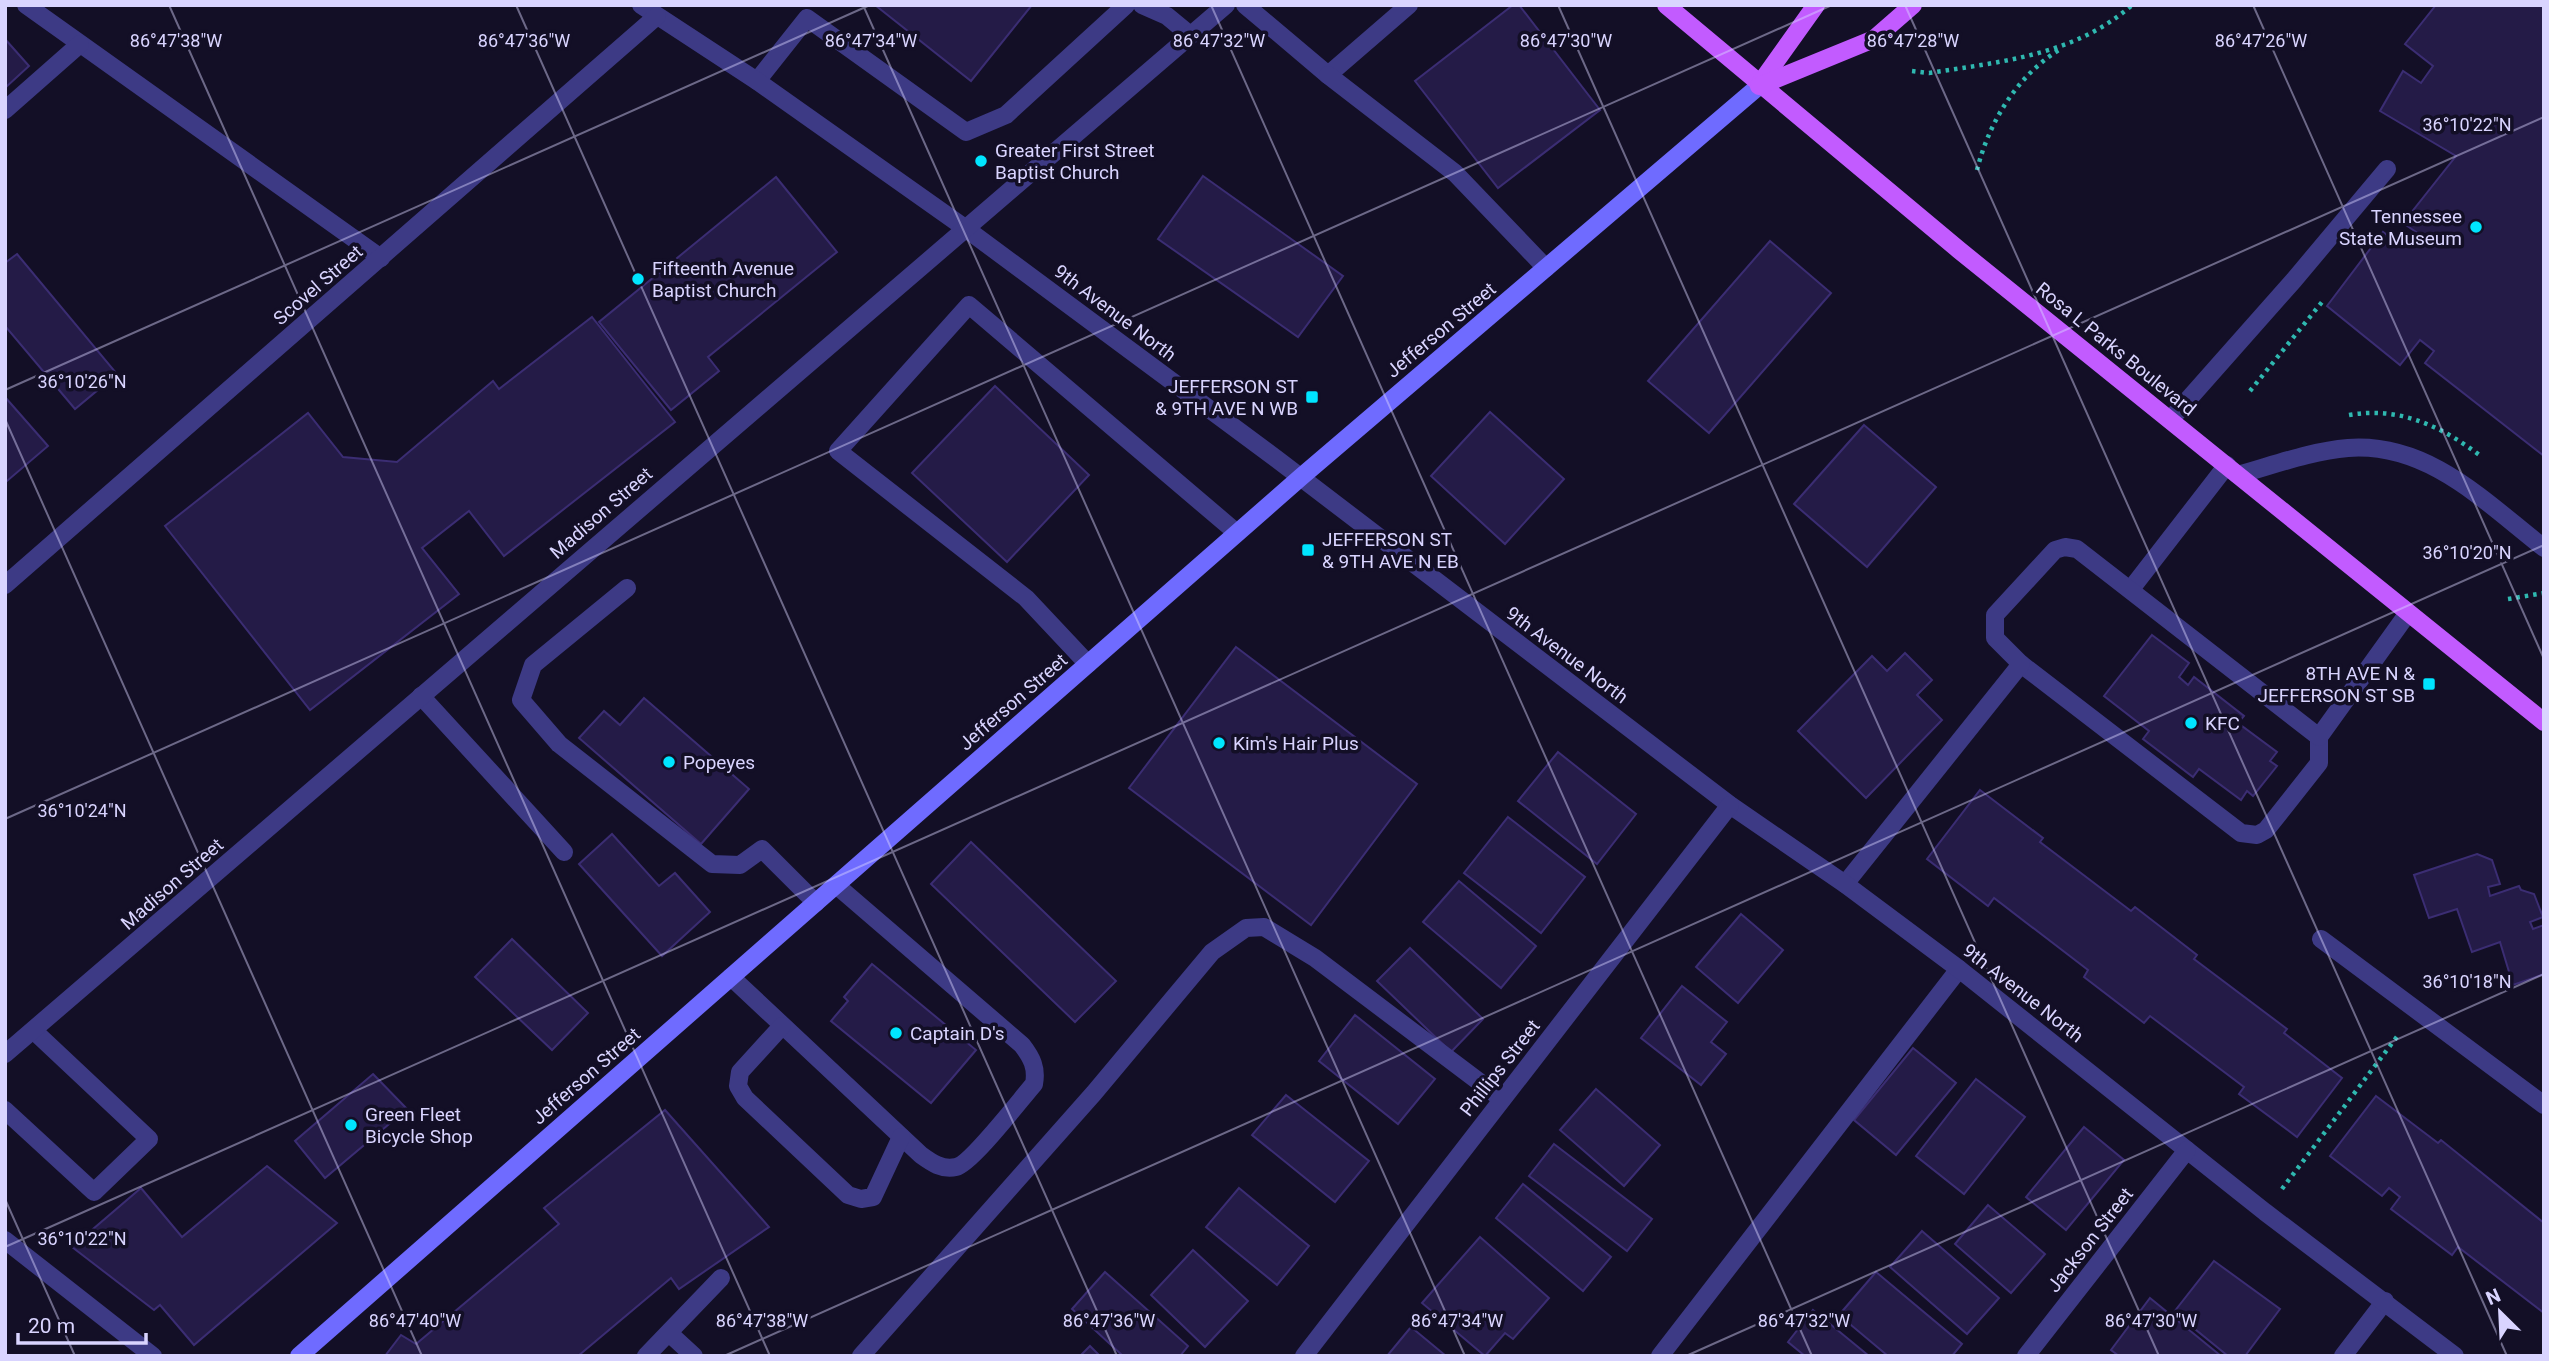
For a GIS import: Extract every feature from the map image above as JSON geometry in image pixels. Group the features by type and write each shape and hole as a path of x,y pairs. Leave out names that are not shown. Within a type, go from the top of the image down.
{"main road":[{"name":"Rosa L Parks Boulevard","path":"1666,5 1759,86 2544,722"},
{"name":"Jefferson Street","path":"299,1356 1301,477 1759,86 1816,5"},
{"name":"Jefferson Street","path":"1759,86 1874,38 1913,5"}],"street":[{"path":"26,5 381,258"},
{"name":"9th Avenue North","path":"641,5 757,81 965,228 1301,477 1730,805 1845,884 1959,968 2265,1212 2455,1356"},
{"path":"757,81 807,18 966,132 1006,115 1126,5"},
{"path":"1142,5 1167,16 1189,35"},
{"name":"Madison Street","path":"5,1055 1226,5"},
{"path":"1245,5 1328,75 1455,173 1546,268"},
{"path":"1328,75 1409,5"},
{"name":"Scovel Street","path":"5,585 657,16"},
{"path":"5,110 80,44"},
{"path":"2170,420 2294,280 2387,169"},
{"path":"1088,664 1026,598 838,451 969,305 1237,533"},
{"path":"2131,589 2232,470 2347,448 2385,448 2435,466 2544,548"},
{"path":"2319,737 2077,549 2065,547 2055,550 1995,615 1995,638 2021,664 2241,833 2248,835 2266,830 2319,763 2319,737 2409,613"},
{"path":"627,588 533,665 521,700 559,744 712,864 740,865 761,849 816,903"},
{"path":"1845,884 2021,664"},
{"path":"421,696 564,852"},
{"name":"Phillips Street","path":"1304,1356 1730,805"},
{"path":"731,977 901,1137 935,1165 955,1167 965,1164 1034,1084 1036,1073 1032,1058 1022,1045 836,885"},
{"path":"861,1356 1094,1093 1212,952 1247,928 1264,927 1315,958 1502,1100"},
{"path":"2321,939 2544,1105"},
{"path":"1660,1356 1959,968"},
{"path":"782,1026 740,1072 738,1086 745,1098 848,1195 861,1199 873,1197 901,1137"},
{"path":"5,1110 94,1192 149,1139 34,1031"},
{"name":"Jackson Street","path":"2026,1356 2187,1150"},
{"path":"5,1240 153,1356"},
{"path":"646,1356 721,1278"},
{"path":"2343,1356 2385,1301"},
{"path":"669,1332 694,1356"}],"path":[{"path":"1977,170 1987,137 2018,87 2039,64 2108,23 2132,5"},
{"path":"1912,71 1929,73 2003,61 2067,45"},
{"path":"2250,391 2322,302"},
{"path":"2508,599 2544,593"},
{"path":"2265,1212 2417,1011"}],"building":[{"path":"875,5 1032,5 971,81"},
{"path":"1513,5 1519,5 1600,110 1498,188 1415,81"},
{"name":"Tennessee State Museum","path":"2436,5 2544,5 2544,456 2425,363 2434,351 2420,340 2400,365 2327,306 2383,232 2403,247 2416,232 2403,223 2456,156 2380,111 2403,71 2421,83 2433,66 2405,44"},
{"path":"5,39 29,66 5,88"},
{"path":"1203,176 1343,276 1298,337 1158,239"},
{"path":"776,177 837,252 708,357 719,371 671,410 599,322"},
{"path":"1770,241 1831,293 1709,433 1648,381"},
{"path":"17,254 117,374 75,409 5,326 5,263"},
{"path":"592,317 675,422 504,556 469,511 422,548 459,594 310,710 165,526 308,413 343,457 397,462 493,381 499,389"},
{"path":"995,386 1089,475 1007,562 912,473"},
{"path":"5,397 48,446 7,481 5,479"},
{"path":"1490,412 1564,479 1505,544 1431,476"},
{"path":"1864,425 1936,487 1867,567 1794,504"},
{"path":"2152,635 2189,663 2179,677 2188,685 2194,677 2244,716 2238,723 2277,752 2270,761 2277,766 2253,796 2247,791 2241,800 2199,769 2193,777 2143,739 2149,731 2104,696"},
{"path":"1236,647 1417,784 1311,925 1129,788"},
{"path":"1905,653 1932,680 1917,695 1942,720 1866,798 1798,731 1872,656 1887,671"},
{"path":"644,698 749,789 701,844 579,738 604,711 620,725"},
{"path":"1558,752 1636,814 1597,864 1518,801"},
{"path":"1980,790 2043,838 2040,842 2131,911 2135,907 2197,955 2194,959 2287,1029 2284,1033 2342,1078 2297,1137 2239,1094 2244,1087 2150,1016 2144,1023 2084,977 2088,970 1994,898 1988,906 1927,859"},
{"path":"1508,817 1585,877 1541,933 1464,873"},
{"path":"612,834 659,886 675,873 710,912 662,956 579,864"},
{"path":"971,842 1116,981 1075,1022 931,884"},
{"path":"2477,854 2492,860 2500,884 2488,887 2490,896 2519,886 2521,890 2534,894 2543,917 2530,922 2533,929 2544,925 2544,974 2513,985 2500,942 2472,952 2457,909 2429,918 2414,875"},
{"path":"1459,881 1536,946 1501,988 1423,922"},
{"path":"1741,914 1783,950 1738,1003 1696,967"},
{"path":"512,939 588,1013 552,1050 475,977"},
{"path":"1410,948 1483,1019 1451,1052 1377,981"},
{"path":"872,964 976,1050 931,1103 831,1021 848,1001 844,997"},
{"path":"1682,986 1727,1022 1711,1042 1726,1054 1701,1085 1641,1038"},
{"path":"1355,1015 1435,1079 1398,1124 1319,1061"},
{"path":"1913,1048 1956,1083 1896,1155 1854,1120"},
{"name":"Green Fleet Bicycle Shop","path":"373,1074 407,1109 325,1178 295,1141"},
{"path":"1976,1079 2025,1117 1964,1194 1916,1156"},
{"path":"1596,1089 1660,1145 1624,1186 1560,1130"},
{"path":"1286,1095 1369,1161 1335,1202 1252,1135"},
{"path":"2376,1096 2438,1143 2441,1140 2544,1223 2544,1313 2458,1247 2452,1255 2391,1209 2400,1197 2389,1188 2382,1196 2330,1156"},
{"path":"665,1110 769,1227 679,1289 671,1278 578,1356 385,1356 401,1335 416,1344 559,1224 544,1208"},
{"path":"2084,1127 2124,1160 2066,1230 2026,1197"},
{"path":"1554,1144 1652,1219 1627,1251 1529,1176"},
{"path":"267,1166 337,1223 194,1345 160,1305 154,1310 72,1247 141,1188 182,1237"},
{"path":"1523,1184 1611,1257 1583,1291 1496,1218"},
{"path":"1239,1188 1309,1246 1277,1285 1206,1227"},
{"path":"1988,1205 2045,1254 2011,1293 1955,1244"},
{"path":"1922,1231 1999,1298 1967,1334 1890,1267"},
{"path":"1480,1237 1549,1298 1513,1339 1505,1333 1485,1356 1422,1303"},
{"path":"1193,1250 1248,1301 1205,1347 1151,1295"},
{"path":"2214,1261 2280,1309 2245,1356 2228,1356 2174,1312"},
{"path":"1105,1272 1188,1346 1180,1356 1123,1356 1072,1309"},
{"path":"1876,1272 1962,1344 1952,1356 1888,1356 1839,1315"},
{"path":"2150,1298 2221,1356 2119,1356 2111,1350"},
{"path":"1813,1310 1869,1356 1805,1356 1788,1342"},
{"path":"1411,1327 1446,1356 1387,1356"},
{"path":"1090,1346 1100,1356 1080,1356"}],"place":[{"name":"Greater First Street Baptist Church","path":"981,161"},
{"name":"Tennessee State Museum","path":"2476,227"},
{"name":"Fifteenth Avenue Baptist Church","path":"638,279"},
{"name":"JEFFERSON ST & 9TH AVE N WB","path":"1312,397"},
{"name":"JEFFERSON ST & 9TH AVE N EB","path":"1308,550"},
{"name":"8TH AVE N & JEFFERSON ST SB","path":"2429,684"},
{"name":"KFC","path":"2191,723"},
{"name":"Kim's Hair Plus","path":"1219,743"},
{"name":"Popeyes","path":"669,762"},
{"name":"Captain D's","path":"896,1033"},
{"name":"Green Fleet Bicycle Shop","path":"351,1125"}]}
